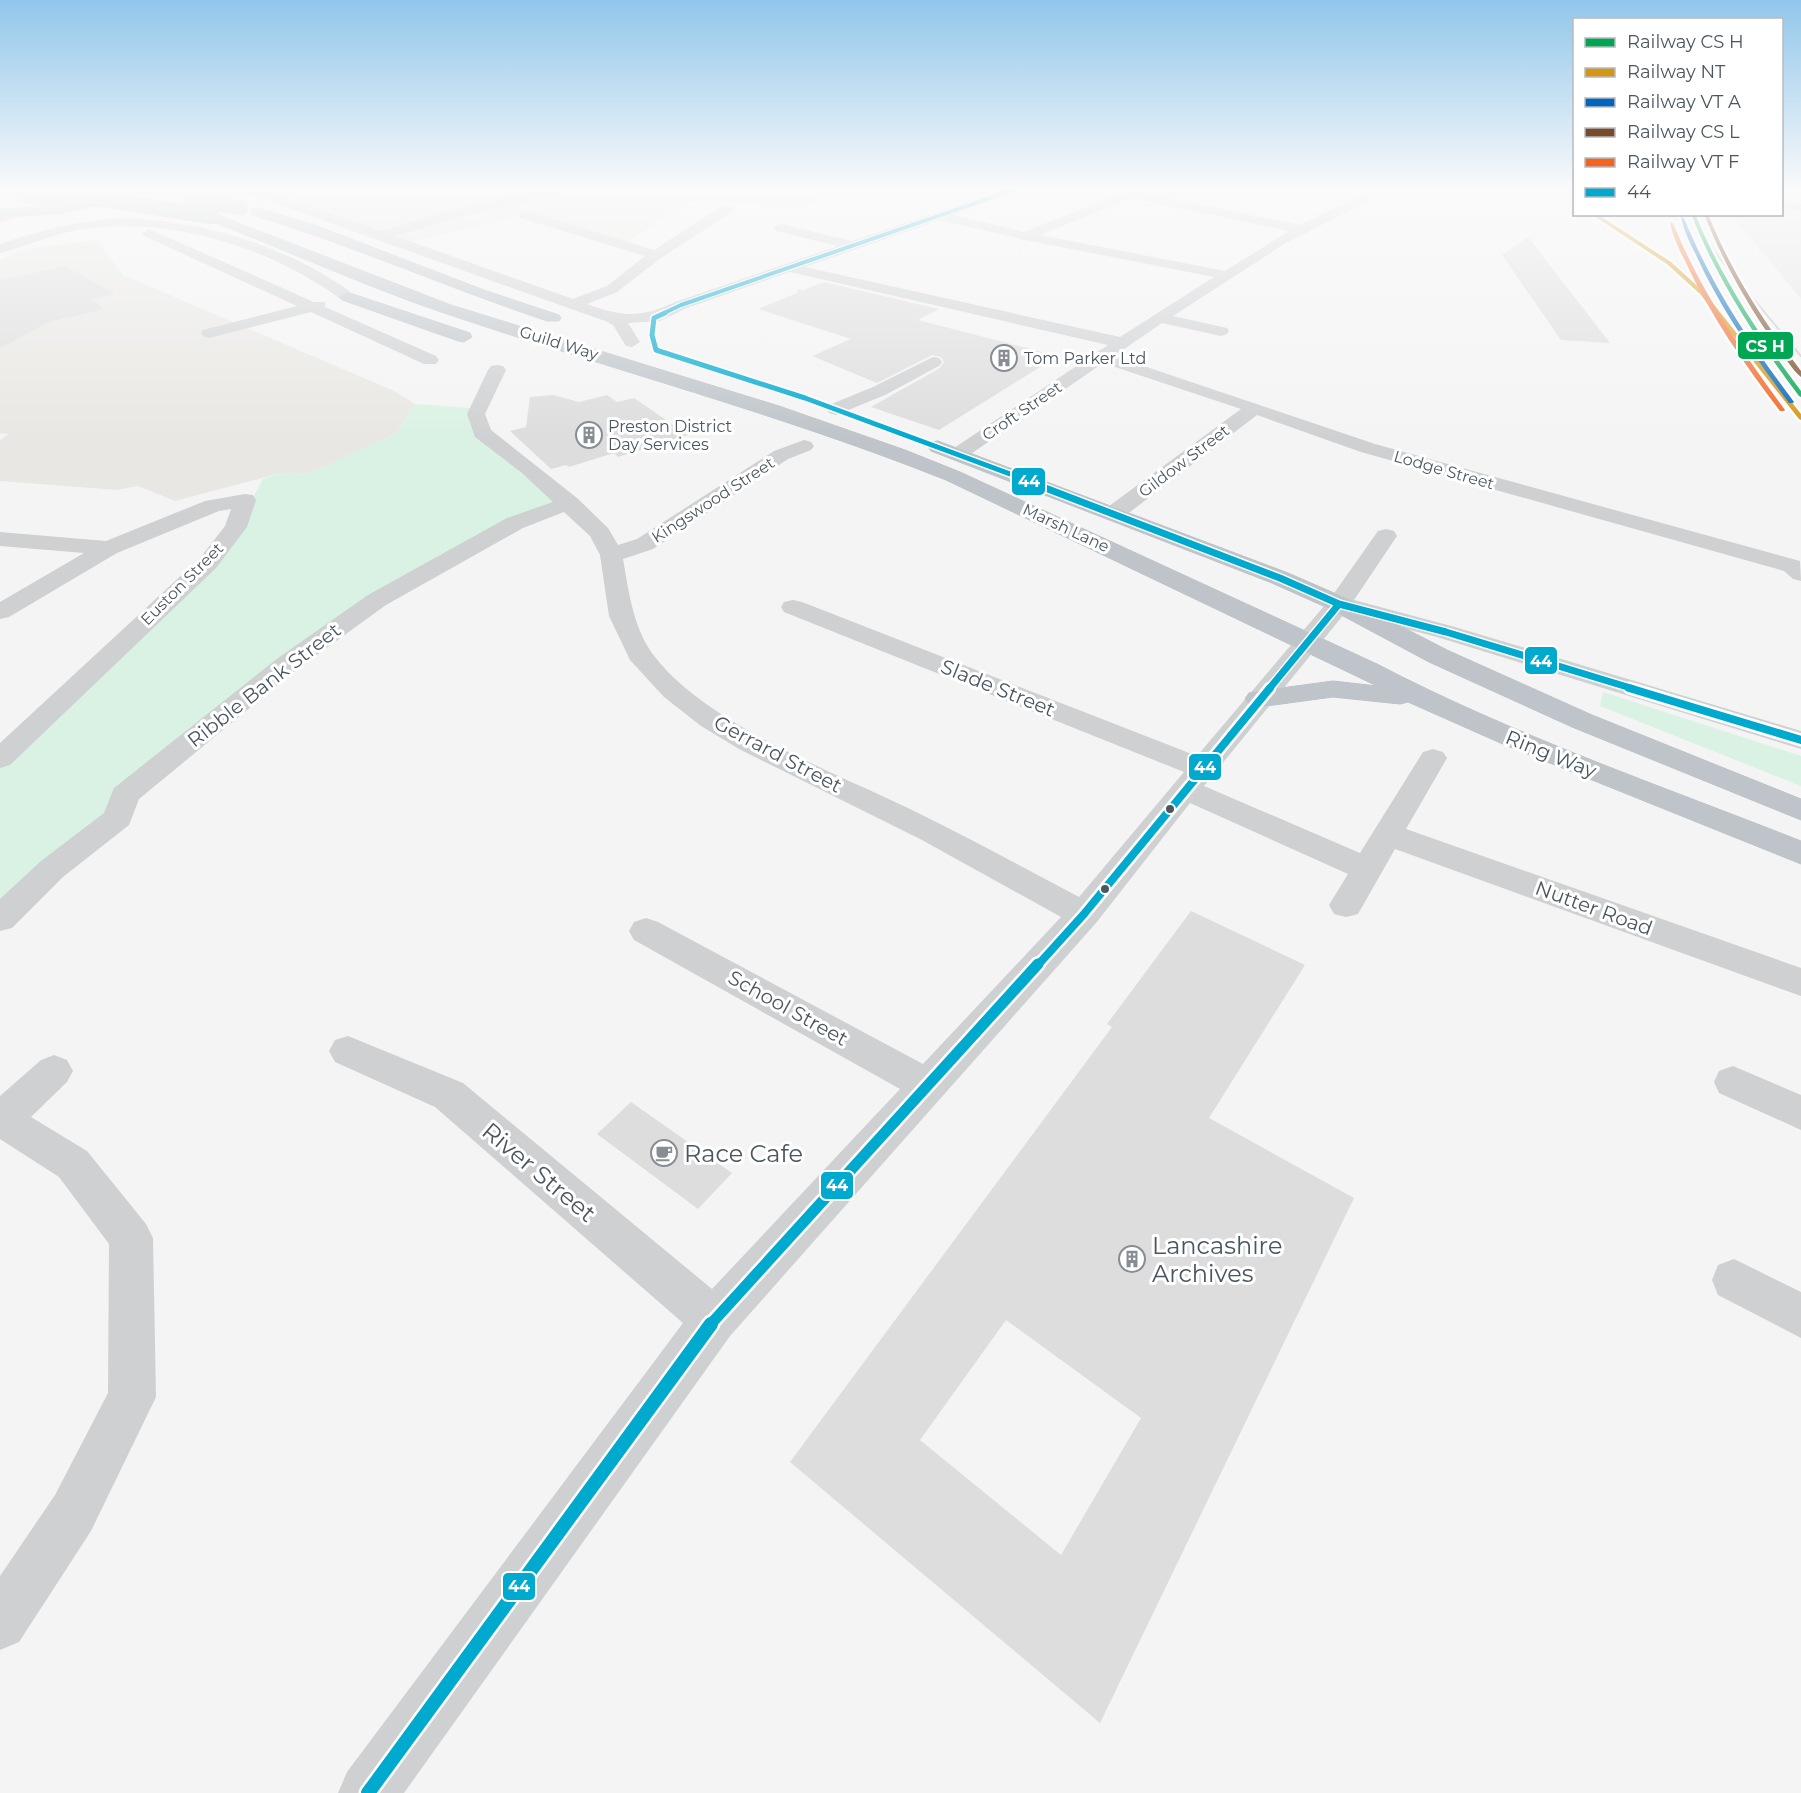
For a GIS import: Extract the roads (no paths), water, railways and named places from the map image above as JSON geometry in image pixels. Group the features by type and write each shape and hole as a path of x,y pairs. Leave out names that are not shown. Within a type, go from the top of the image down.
{"highway":[{"name":"Guild Way","path":"352,272 445,308 771,410"},
{"name":"Guild Way","path":"424,272 567,322"},
{"path":"347,297 483,343"},
{"name":"Guild Way","path":"610,336 632,342"},
{"name":"Marsh Lane","path":"632,342 836,409 958,454 1280,578 1340,604"},
{"path":"595,373 651,387 771,410"},
{"name":"Marsh Lane","path":"771,410 879,447 953,476 1307,643"},
{"path":"1340,604 1459,666 1603,729 1801,810"},
{"name":"Ring Way","path":"1307,643 1368,670 1425,700 1515,739 1801,853"},
{"path":"1259,699 1333,689 1425,700"}],"street":[{"path":"240,272 430,360"},
{"path":"308,272 322,278 347,297"},
{"path":"485,272 611,318 619,322 632,342"},
{"path":"574,304 612,289 634,272"},
{"path":"611,318 654,318 681,305 780,272"},
{"path":"807,272 1123,343"},
{"path":"1207,272 1224,275"},
{"name":"Croft Street","path":"958,454 1229,272"},
{"path":"209,333 347,297"},
{"path":"654,318 652,335 656,350"},
{"path":"1159,318 1221,331"},
{"name":"Lodge Street","path":"1101,357 1368,448 1797,570"},
{"path":"836,409 879,391 933,363"},
{"name":"Gerrard Street","path":"496,370 477,414 482,433 569,503 600,533 611,555 621,616 643,660 674,691 711,720 749,743 933,833 1084,914"},
{"name":"Gildow Street","path":"1113,514 1255,408"},
{"name":"Kingswood Street","path":"756,445 781,455"},
{"name":"Kingswood Street","path":"611,555 645,544 781,455 804,446"},
{"name":"Euston Street","path":"0,759 208,563 236,527 245,500 213,506 109,548"},
{"name":"Ribble Bank Street","path":"0,919 52,869 118,818 124,795 287,664 399,587 514,523 569,503"},
{"path":"368,1793 714,1320 1084,914 1259,699 1340,604 1386,536"},
{"path":"0,539 109,548"},
{"path":"0,612 109,548"},
{"name":"Marsh Lane","path":"1340,604 1446,632 1801,740"},
{"name":"Slade Street","path":"793,607 1195,780 1368,869"},
{"path":"1346,905 1433,758"},
{"name":"Nutter Road","path":"1388,834 1801,982"},
{"name":"School Street","path":"646,931 929,1086"},
{"name":"River Street","path":"348,1051 449,1095 714,1320"},
{"path":"0,1623 73,1513 132,1397 131,1238 73,1164 0,1120 54,1071"},
{"path":"1733,1082 1801,1113"},
{"path":"1734,1280 1801,1316"}],"railway":[{"path":"1731,272 1801,356"}],"rail line":[{"name":"NT","path":"1679,272 1702,293 1801,418"}],"place":[{"name":"Tom Parker Ltd","path":"1004,358"},
{"name":"Preston District Day Services","path":"589,435"},
{"name":"Race Cafe","path":"664,1153"},
{"name":"Lancashire Archives","path":"1132,1259"}]}
